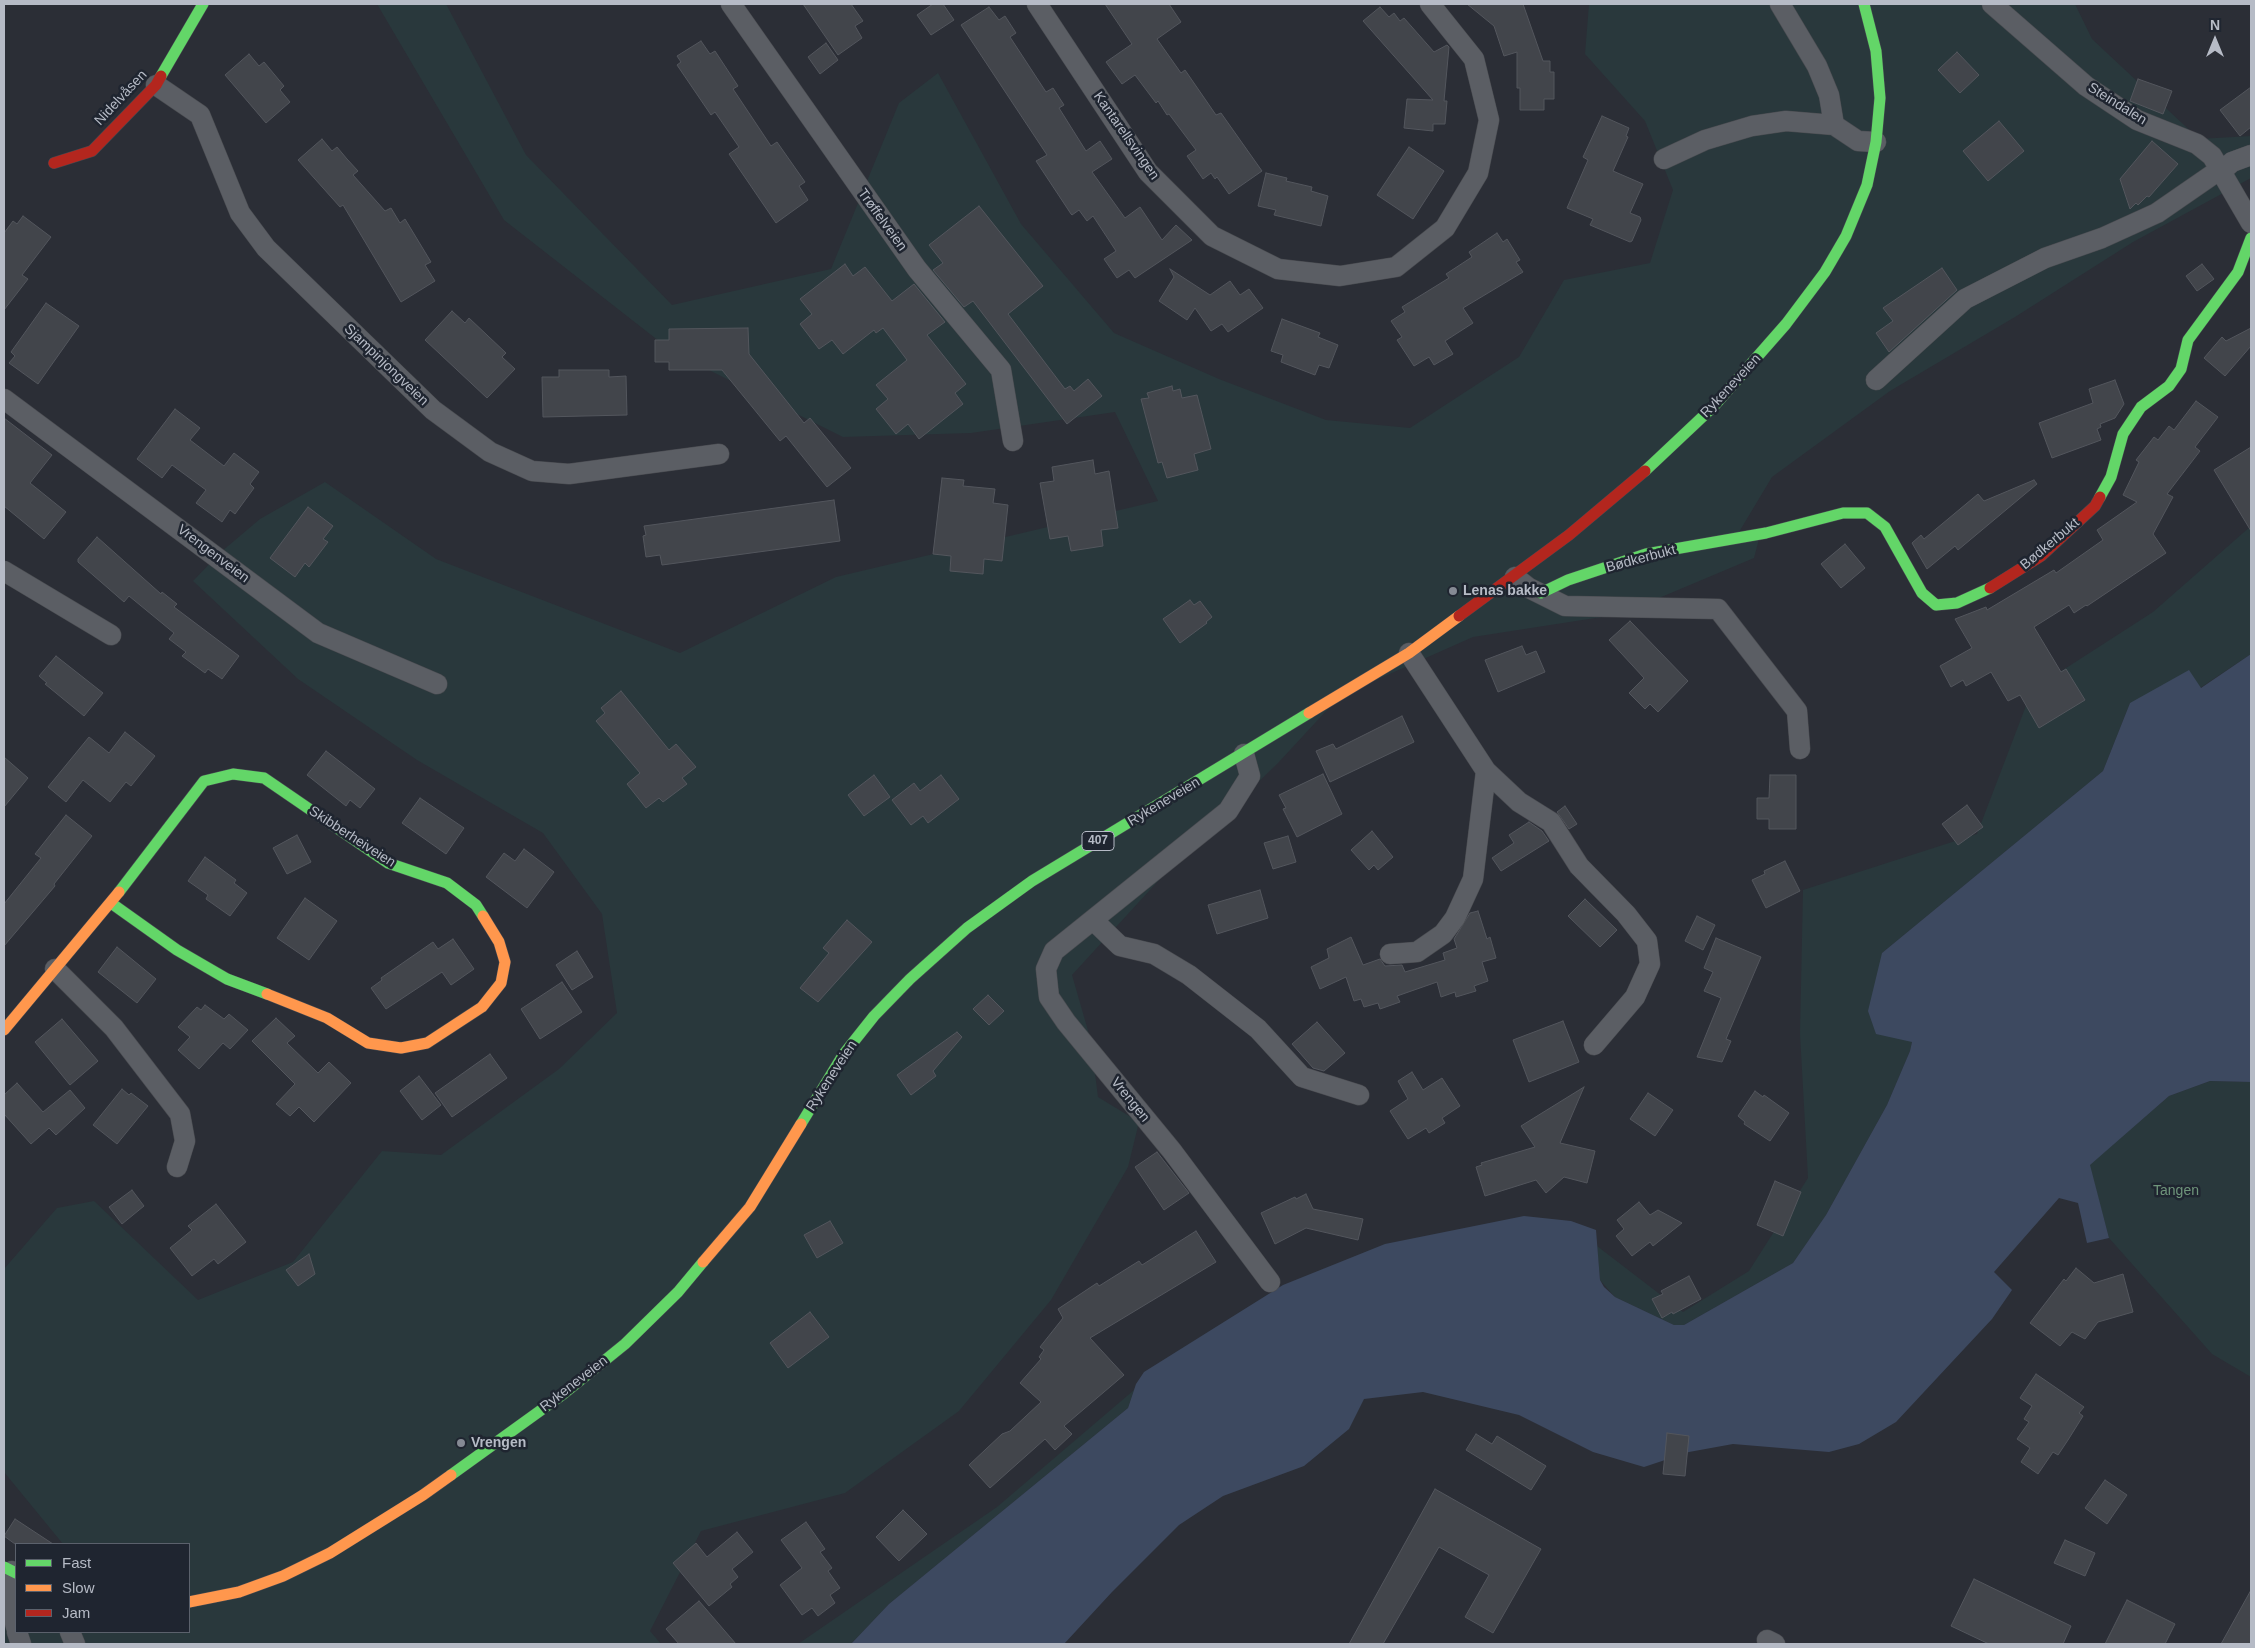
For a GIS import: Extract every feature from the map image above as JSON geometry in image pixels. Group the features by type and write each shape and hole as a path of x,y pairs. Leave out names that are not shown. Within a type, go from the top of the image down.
{"main road":[{"name":"Nidelvåsen","path":"54,164 92,151 156,85 184,40 203,4"},
{"name":"Rykeneveien","path":"190,1602 239,1592 283,1576 330,1553 423,1495 571,1388 625,1344 678,1292 750,1207 843,1055 874,1016 910,979 968,928 1032,881 1409,654 1569,535 1653,464 1714,406 1786,324 1825,272 1846,236 1866,185 1876,142 1880,98 1877,60 1864,4"},
{"name":"Bødkerbukt","path":"1541,593 1568,580 1646,554 1766,533 1843,513 1867,513 1886,527 1922,593 1936,604 1957,603 1999,584 2041,556 2095,506 2111,477 2123,434 2141,407 2169,386 2181,369 2188,340 2212,311 2238,272 2251,238"},
{"name":"Skibberheiveien","path":"4,1030 111,903 204,782 233,774 264,778 388,863 447,883 476,905 499,942 505,962 501,984 482,1007 427,1043 401,1048 368,1043 327,1018 227,978 177,950 111,903"}],"street":[{"name":"Trøffelveien","path":"731,4 917,269 1001,370 1013,441"},
{"name":"Kantarellsvingen","path":"1037,4 1148,172 1212,236 1278,269 1340,276 1396,267 1445,228 1478,173 1489,120 1474,59 1430,4"},
{"path":"1780,4 1817,66 1829,95 1834,125"},
{"name":"Steindalen","path":"1992,4 2086,86 2137,120 2197,144 2212,156 2222,171"},
{"name":"Sjampinjongveien","path":"156,85 200,115 240,213 266,248 433,410 490,452 532,471 569,474 719,454"},
{"path":"1664,159 1705,140 1752,126 1786,121 1834,125 1858,141 1876,142"},
{"path":"1876,380 1965,299 2045,258 2102,238 2157,213 2212,174 2222,171 2232,162 2251,155"},
{"path":"2222,171 2251,223"},
{"name":"Vrengenveien","path":"4,399 318,632 437,684"},
{"path":"4,571 111,635"},
{"path":"1515,576 1565,606 1718,610 1797,711 1800,748"},
{"path":"1409,654 1486,771 1519,802 1551,822 1579,866 1626,914 1647,941 1650,964 1635,997 1594,1045"},
{"name":"Vrengen","path":"1244,754 1250,776 1228,812 1054,951 1046,969 1049,998 1066,1022 1172,1151 1270,1282"},
{"path":"1390,954 1417,952 1443,934 1455,918 1472,878 1486,771"},
{"path":"1093,920 1120,946 1154,954 1190,975 1258,1029 1302,1077 1360,1095"},
{"path":"55,969 114,1028 180,1114 185,1141 177,1167"},
{"path":"11,1570 8,1595 15,1624"}],"green space":[{"path":"377,4 446,4 526,155 672,305 831,269 899,103 938,73 1021,224 1114,333 1219,379 1326,420 1410,428 1519,357 1564,280 1650,263 1673,190 1645,121 1585,54 1589,4 2075,4 2092,39 2199,139 2251,136 2251,178 2133,242 2015,317 1890,391 1772,477 1739,532 1759,539 1754,558 1621,614 1473,637 1340,696 1278,763 1171,867 1072,975 1091,1041 1098,1097 1139,1122 1128,1167 1051,1300 959,1411 845,1493 701,1531 650,1631 661,1644 4,1644 4,1562 15,1633 190,1633 190,1543 62,1543 4,1472 4,1269 57,1208 94,1201 198,1300 293,1262 382,1151 441,1155 559,1069 617,1013 602,914 543,833 417,760 298,679 193,581 221,552 260,519 325,482 436,559 680,653 836,577 1158,501 1115,412 971,433 843,437 673,352 504,220"},
{"path":"2251,526 2251,654 2200,688 2130,703 2103,771 1882,953 1912,1042 1910,1051 1887,1105 1826,1215 1793,1263 1684,1325 1674,1325 1615,1297 1600,1280 1597,1246 1683,1312 1749,1271 1808,1178 1800,1034 1803,890 1977,834 2032,690 2153,612"},
{"name":"Tangen","path":"2210,1081 2251,1082 2251,1377 2212,1354 2109,1238 2089,1165 2169,1096"},
{"path":"1134,1390 1128,1408 889,1604 851,1644 798,1644 997,1507"}],"water":[{"path":"2251,654 2251,1082 2210,1081 2169,1096 2090,1165 2109,1238 2087,1243 2078,1203 2059,1198 1994,1272 2012,1290 1992,1319 1896,1422 1859,1444 1829,1452 1733,1444 1689,1452 1644,1467 1593,1452 1519,1415 1423,1392 1364,1399 1349,1429 1304,1466 1223,1496 1179,1525 1112,1592 1064,1644 851,1644 889,1604 1128,1408 1136,1384 1144,1372 1283,1285 1385,1244 1524,1216 1571,1221 1596,1230 1600,1280 1604,1287 1615,1297 1674,1325 1684,1325 1793,1263 1826,1215 1887,1105 1910,1051 1912,1042 1876,1034 1868,1011 1882,953 2103,771 2130,703 2189,670 2201,688"}],"building":[{"path":"803,4 851,4 863,21 855,26 862,38 838,55"},
{"path":"933,4 943,4 954,20 931,35 917,15"},
{"path":"1105,4 1169,4 1181,22 1157,39 1181,73 1185,70 1216,115 1221,113 1262,171 1229,194 1217,177 1215,179 1211,173 1203,179 1187,156 1196,150 1169,114 1167,115 1158,101 1156,103 1135,75 1122,84 1106,62 1132,44"},
{"path":"1467,4 1523,4 1543,61 1550,61 1550,72 1554,72 1554,99 1544,99 1544,110 1520,110 1520,88 1517,88 1517,52 1504,56 1494,26"},
{"path":"989,7 999,20 1005,16 1016,33 1010,37 1046,92 1053,88 1064,105 1059,108 1086,151 1100,141 1112,159 1092,172 1125,218 1140,207 1162,240 1176,225 1192,240 1135,278 1129,270 1117,278 1104,259 1116,251 1093,216 1087,221 1079,210 1071,214 1036,161 1047,155 961,25"},
{"path":"1380,7 1389,17 1394,13 1400,21 1404,18 1434,52 1447,45 1449,47 1444,101 1447,101 1445,124 1433,124 1433,131 1404,128 1407,99 1433,100 1363,21"},
{"path":"701,41 710,54 715,51 738,86 733,89 771,146 777,142 805,182 799,186 808,200 776,223 729,154 739,147 715,112 711,115 677,65 681,62 677,56"},
{"path":"826,43 838,60 820,74 808,57"},
{"path":"1957,52 1979,75 1960,93 1938,70"},
{"path":"249,54 259,66 264,62 284,86 280,90 290,102 266,123 225,75"},
{"path":"2138,79 2172,91 2163,114 2130,101"},
{"path":"2251,87 2251,127 2240,136 2220,110"},
{"path":"1602,116 1629,128 1626,136 1628,137 1613,171 1643,184 1630,213 1640,217 1641,220 1630,242 1590,225 1593,219 1567,208 1588,160 1583,157"},
{"path":"1999,121 2024,151 1988,181 1963,151"},
{"path":"322,139 332,151 337,147 358,171 353,175 385,211 391,208 400,223 405,219 431,262 425,265 435,281 401,302 343,205 340,207 298,160"},
{"path":"2152,141 2178,164 2149,197 2147,196 2138,205 2136,203 2130,209 2120,179"},
{"path":"1409,147 1444,171 1413,219 1377,195"},
{"path":"1266,173 1287,178 1286,181 1312,187 1311,191 1328,196 1321,226 1274,215 1276,210 1258,206"},
{"path":"979,206 1043,286 1008,314 1065,389 1070,386 1074,391 1088,379 1102,396 1067,424 973,301 964,307 933,270 943,263 929,245"},
{"path":"23,216 51,237 22,275 28,279 4,310 4,233 13,221 17,224"},
{"path":"1497,233 1503,242 1507,239 1520,260 1516,262 1523,272 1463,308 1473,323 1445,341 1453,354 1434,365 1429,357 1414,366 1397,340 1402,337 1391,321 1405,312 1402,307 1449,278 1446,274 1472,257 1469,252"},
{"path":"845,264 853,276 865,267 892,301 914,284 945,322 927,335 966,384 955,393 963,404 919,439 908,424 896,434 876,409 888,399 876,385 907,360 883,328 876,333 874,330 843,354 832,340 819,349 800,324 812,314 800,299"},
{"path":"2202,264 2214,279 2197,291 2186,276"},
{"path":"1942,268 1957,290 1889,352 1876,333 1893,321 1883,308"},
{"path":"1170,269 1210,295 1230,281 1240,295 1249,289 1263,308 1228,332 1222,324 1211,331 1195,308 1187,320 1159,301 1174,277"},
{"path":"46,303 79,326 38,384 9,363 15,356 11,352"},
{"path":"452,311 465,323 469,318 506,353 502,357 515,369 487,398 425,340"},
{"path":"1282,319 1320,333 1318,337 1338,345 1329,368 1319,365 1315,375 1281,362 1283,355 1271,351"},
{"path":"748,328 749,354 804,423 810,418 851,468 827,487 786,436 780,441 722,370 669,370 669,362 655,362 655,340 669,340 669,329"},
{"path":"2251,328 2251,346 2225,376 2204,358 2222,337 2226,341"},
{"path":"559,370 609,370 609,377 626,376 627,415 543,417 542,377 559,377"},
{"path":"2115,380 2124,404 2115,418 2100,424 2101,427 2097,429 2101,440 2052,458 2039,423 2093,403 2089,389"},
{"path":"1172,386 1173,391 1180,389 1182,398 1197,395 1211,449 1194,454 1198,470 1167,478 1162,462 1158,463 1141,399 1149,398 1147,393"},
{"path":"2196,401 2218,417 2195,447 2200,451 2167,494 2173,497 2153,534 2166,553 2087,606 2074,613 2069,605 2034,627 2061,672 2066,669 2085,700 2039,728 2020,695 2008,701 1991,672 1966,686 1963,680 1951,687 1940,666 1972,648 1955,619 1986,607 1987,610 2054,570 2056,573 2103,540 2097,530 2137,502 2123,495 2139,462 2136,460 2154,437 2158,440 2169,426 2174,430"},
{"path":"175,409 200,428 190,440 224,466 234,453 259,472 250,484 254,488 235,514 230,510 222,522 196,503 206,490 172,465 162,478 137,459"},
{"path":"4,418 52,455 30,483 66,512 44,539 4,506"},
{"path":"2251,447 2251,531 2214,470"},
{"path":"1093,460 1095,474 1109,471 1118,528 1101,530 1103,546 1071,551 1068,536 1050,539 1040,483 1054,481 1052,467"},
{"path":"942,478 964,480 963,486 995,489 993,503 1008,505 1002,561 984,559 983,574 950,571 951,556 933,554"},
{"path":"2034,480 2037,484 1958,550 1955,546 1927,569 1912,543 1921,535 1924,539 1978,494 1984,501"},
{"path":"834,500 840,541 662,565 660,555 646,557 643,536 646,535 644,526"},
{"path":"308,507 333,526 323,539 328,542 309,567 305,563 295,577 270,558"},
{"path":"97,537 161,594 162,592 177,604 174,607 239,656 222,679 208,669 205,673 182,656 186,652 169,639 174,633 129,596 124,602 78,562 78,559"},
{"path":"1845,544 1865,568 1841,588 1821,564"},
{"path":"1190,600 1194,605 1200,601 1212,617 1207,623 1180,643 1163,619"},
{"path":"1630,621 1688,681 1658,712 1650,704 1645,709 1629,693 1644,678 1609,640"},
{"path":"1522,646 1526,655 1536,651 1545,672 1498,692 1485,660"},
{"path":"56,656 103,693 84,716 45,684 47,683 39,676"},
{"path":"621,691 669,750 676,744 696,767 682,778 687,784 663,802 659,798 646,808 627,784 640,773 596,721 605,713 601,708"},
{"path":"1402,716 1414,742 1330,782 1316,751 1333,744 1336,749"},
{"path":"125,732 155,756 131,786 126,782 110,802 83,780 66,802 48,787 89,737 109,753"},
{"path":"326,751 375,789 360,808 350,800 346,806 307,775"},
{"path":"4,757 28,778 4,807"},
{"path":"1323,774 1342,814 1297,837 1283,809 1286,808 1279,795"},
{"path":"874,775 890,797 864,816 848,795"},
{"path":"941,775 959,799 928,823 923,816 911,825 892,800 914,783 920,791"},
{"path":"1770,775 1796,775 1796,829 1769,829 1769,819 1757,819 1757,798 1769,798"},
{"path":"420,798 464,828 446,854 402,823"},
{"path":"1967,805 1983,827 1958,845 1942,824"},
{"path":"1565,806 1577,824 1569,829 1557,812"},
{"path":"66,815 92,836 54,884 55,886 4,946 4,904 41,858 35,854"},
{"path":"1529,822 1542,831 1549,841 1501,871 1492,858 1514,843 1509,835"},
{"path":"1372,831 1393,857 1378,870 1374,865 1369,870 1351,850"},
{"path":"297,835 311,862 287,874 273,848"},
{"path":"1288,836 1296,862 1273,869 1264,843"},
{"path":"524,849 554,872 527,908 486,877 504,853 515,861"},
{"path":"205,857 236,880 234,883 247,893 230,916 206,899 208,895 188,881"},
{"path":"1785,861 1800,891 1766,908 1752,880 1765,874 1764,871"},
{"path":"1260,890 1268,918 1217,934 1208,905"},
{"path":"305,898 337,921 309,960 277,938"},
{"path":"1585,899 1617,930 1600,947 1568,916"},
{"path":"1478,911 1487,939 1490,937 1496,958 1482,962 1488,981 1474,986 1476,991 1456,997 1455,992 1441,997 1437,982 1397,996 1400,1002 1380,1009 1378,1003 1364,1007 1361,999 1354,1001 1346,977 1320,989 1311,967 1329,958 1327,949 1351,937 1363,965 1380,959 1385,966 1402,965 1405,972 1445,960 1443,953 1457,948 1454,939 1470,913"},
{"path":"1697,916 1715,925 1703,950 1685,941"},
{"path":"847,920 872,942 818,1002 800,988 829,953 823,948"},
{"path":"1716,938 1761,957 1726,1039 1731,1041 1722,1062 1697,1057 1721,998 1704,991 1713,972 1704,968"},
{"path":"453,939 474,969 451,985 442,972 386,1009 371,988 382,980 381,978 433,942 438,949"},
{"path":"117,947 156,979 137,1003 98,972"},
{"path":"577,951 593,977 572,990 556,965"},
{"path":"562,982 582,1012 540,1039 521,1009"},
{"path":"988,995 1004,1011 989,1025 973,1009"},
{"path":"205,1005 224,1019 229,1014 248,1030 230,1049 223,1043 199,1069 178,1050 190,1037 178,1027 197,1007 201,1010"},
{"path":"276,1018 295,1036 287,1043 318,1073 329,1062 351,1083 314,1122 299,1107 290,1116 276,1104 295,1084 252,1041"},
{"path":"62,1019 98,1061 70,1085 35,1042"},
{"path":"1563,1021 1579,1062 1529,1082 1513,1040"},
{"path":"1317,1022 1345,1053 1324,1071 1313,1068 1292,1044"},
{"path":"957,1032 962,1037 933,1071 936,1076 911,1095 897,1075"},
{"path":"490,1054 507,1078 452,1117 435,1093"},
{"path":"1412,1072 1423,1090 1442,1078 1460,1106 1442,1118 1445,1123 1429,1133 1426,1128 1408,1139 1390,1111 1408,1099 1398,1081"},
{"path":"419,1076 441,1105 422,1120 400,1091"},
{"path":"17,1083 43,1112 70,1090 85,1108 56,1135 49,1128 31,1144 4,1114 4,1095"},
{"path":"1584,1087 1560,1143 1595,1151 1587,1183 1564,1177 1546,1193 1536,1180 1485,1196 1476,1167 1482,1165 1481,1163 1535,1147 1521,1126"},
{"path":"122,1089 129,1095 131,1093 148,1106 117,1144 93,1125"},
{"path":"1755,1091 1763,1097 1764,1095 1789,1113 1770,1141 1744,1124 1745,1122 1738,1116"},
{"path":"1648,1093 1673,1110 1655,1136 1630,1119"},
{"path":"1157,1152 1189,1193 1164,1210 1135,1167"},
{"path":"1775,1181 1801,1192 1783,1236 1757,1225"},
{"path":"132,1190 144,1206 122,1224 109,1207"},
{"path":"1306,1194 1313,1209 1363,1219 1358,1240 1306,1228 1275,1244 1261,1213 1295,1197 1296,1199"},
{"path":"1639,1202 1650,1215 1658,1210 1682,1223 1653,1246 1650,1242 1632,1256 1616,1236 1624,1229 1617,1220"},
{"path":"216,1204 246,1242 218,1264 214,1259 192,1276 170,1248 192,1230 188,1226"},
{"path":"830,1221 843,1243 817,1258 804,1235"},
{"path":"1196,1231 1216,1262 1090,1338 1124,1375 1064,1426 1072,1434 1055,1450 1045,1439 990,1488 969,1465 1002,1434 1010,1431 1041,1402 1020,1383 1041,1359 1039,1357 1044,1350 1040,1347 1063,1318 1058,1309 1097,1283 1099,1286 1139,1261 1142,1265"},
{"path":"309,1254 315,1274 298,1286 286,1270"},
{"path":"2076,1268 2094,1283 2123,1274 2133,1312 2098,1322 2085,1339 2072,1332 2060,1346 2030,1323 2064,1279 2066,1281"},
{"path":"1689,1276 1701,1299 1662,1318 1652,1299 1663,1294 1661,1291"},
{"path":"810,1312 829,1337 788,1368 770,1343"},
{"path":"2036,1374 2084,1407 2079,1413 2083,1416 2058,1455 2053,1452 2038,1474 2021,1462 2030,1448 2017,1439 2029,1422 2024,1419 2032,1406 2020,1398"},
{"path":"1667,1433 1689,1436 1685,1476 1663,1474"},
{"path":"1476,1434 1492,1444 1497,1436 1546,1466 1531,1490 1466,1450"},
{"path":"2105,1480 2127,1495 2107,1524 2085,1508"},
{"path":"1435,1489 1541,1549 1493,1633 1465,1617 1489,1575 1439,1547 1383,1644 1349,1644"},
{"path":"903,1510 927,1534 899,1561 876,1537"},
{"path":"15,1519 51,1543 15,1544 4,1536"},
{"path":"806,1522 825,1549 820,1552 832,1568 828,1571 840,1588 830,1595 835,1603 818,1616 812,1608 802,1615 780,1585 802,1568 781,1540"},
{"path":"737,1532 753,1552 732,1569 738,1577 730,1584 732,1587 709,1606 673,1563 696,1543 707,1557"},
{"path":"2065,1540 2095,1553 2085,1576 2054,1563"},
{"path":"1974,1579 2071,1626 2063,1644 1989,1644 1951,1626"},
{"path":"2251,1590 2251,1644 2221,1644"},
{"path":"2127,1600 2175,1624 2165,1644 2105,1644"},
{"path":"699,1601 736,1644 679,1644 666,1629"}],"traffic: fast":[{"path":"161,76 203,4"},
{"path":"1645,471 1714,406 1786,324 1825,272 1846,236 1867,185 1876,142 1880,98 1876,51 1864,4"},
{"path":"2100,497 2111,477 2123,434 2141,407 2169,386 2181,369 2188,340 2238,272 2251,238"},
{"path":"1541,593 1568,580 1646,554 1766,533 1843,513 1867,513 1885,527 1922,593 1936,605 1957,603 1990,588"},
{"path":"801,1124 843,1055 874,1016 910,979 967,928 1032,881 1309,713"},
{"path":"119,892 204,781 233,774 264,778 388,863 447,883 476,905 483,916"},
{"path":"111,903 177,950 227,979 267,994"},
{"path":"451,1475 562,1395 625,1344 678,1292 703,1262"},
{"path":"4,1567 15,1572"}],"traffic: slow":[{"path":"1309,713 1409,653 1459,616"},
{"path":"4,1030 119,892"},
{"path":"267,994 327,1018 368,1043 401,1048 427,1043 482,1007 501,983 505,962 499,942 483,916"},
{"path":"703,1262 750,1207 801,1124"},
{"path":"190,1602 239,1592 283,1576 330,1553 423,1495 451,1475"}],"traffic: jam":[{"path":"54,163 92,151 156,85 161,76"},
{"path":"1459,616 1569,535 1645,471"},
{"path":"1990,588 2041,556 2095,506 2100,497"}],"place":[{"name":"Lenas bakke","path":"1453,591"},
{"name":"Vrengen","path":"461,1443"}]}
